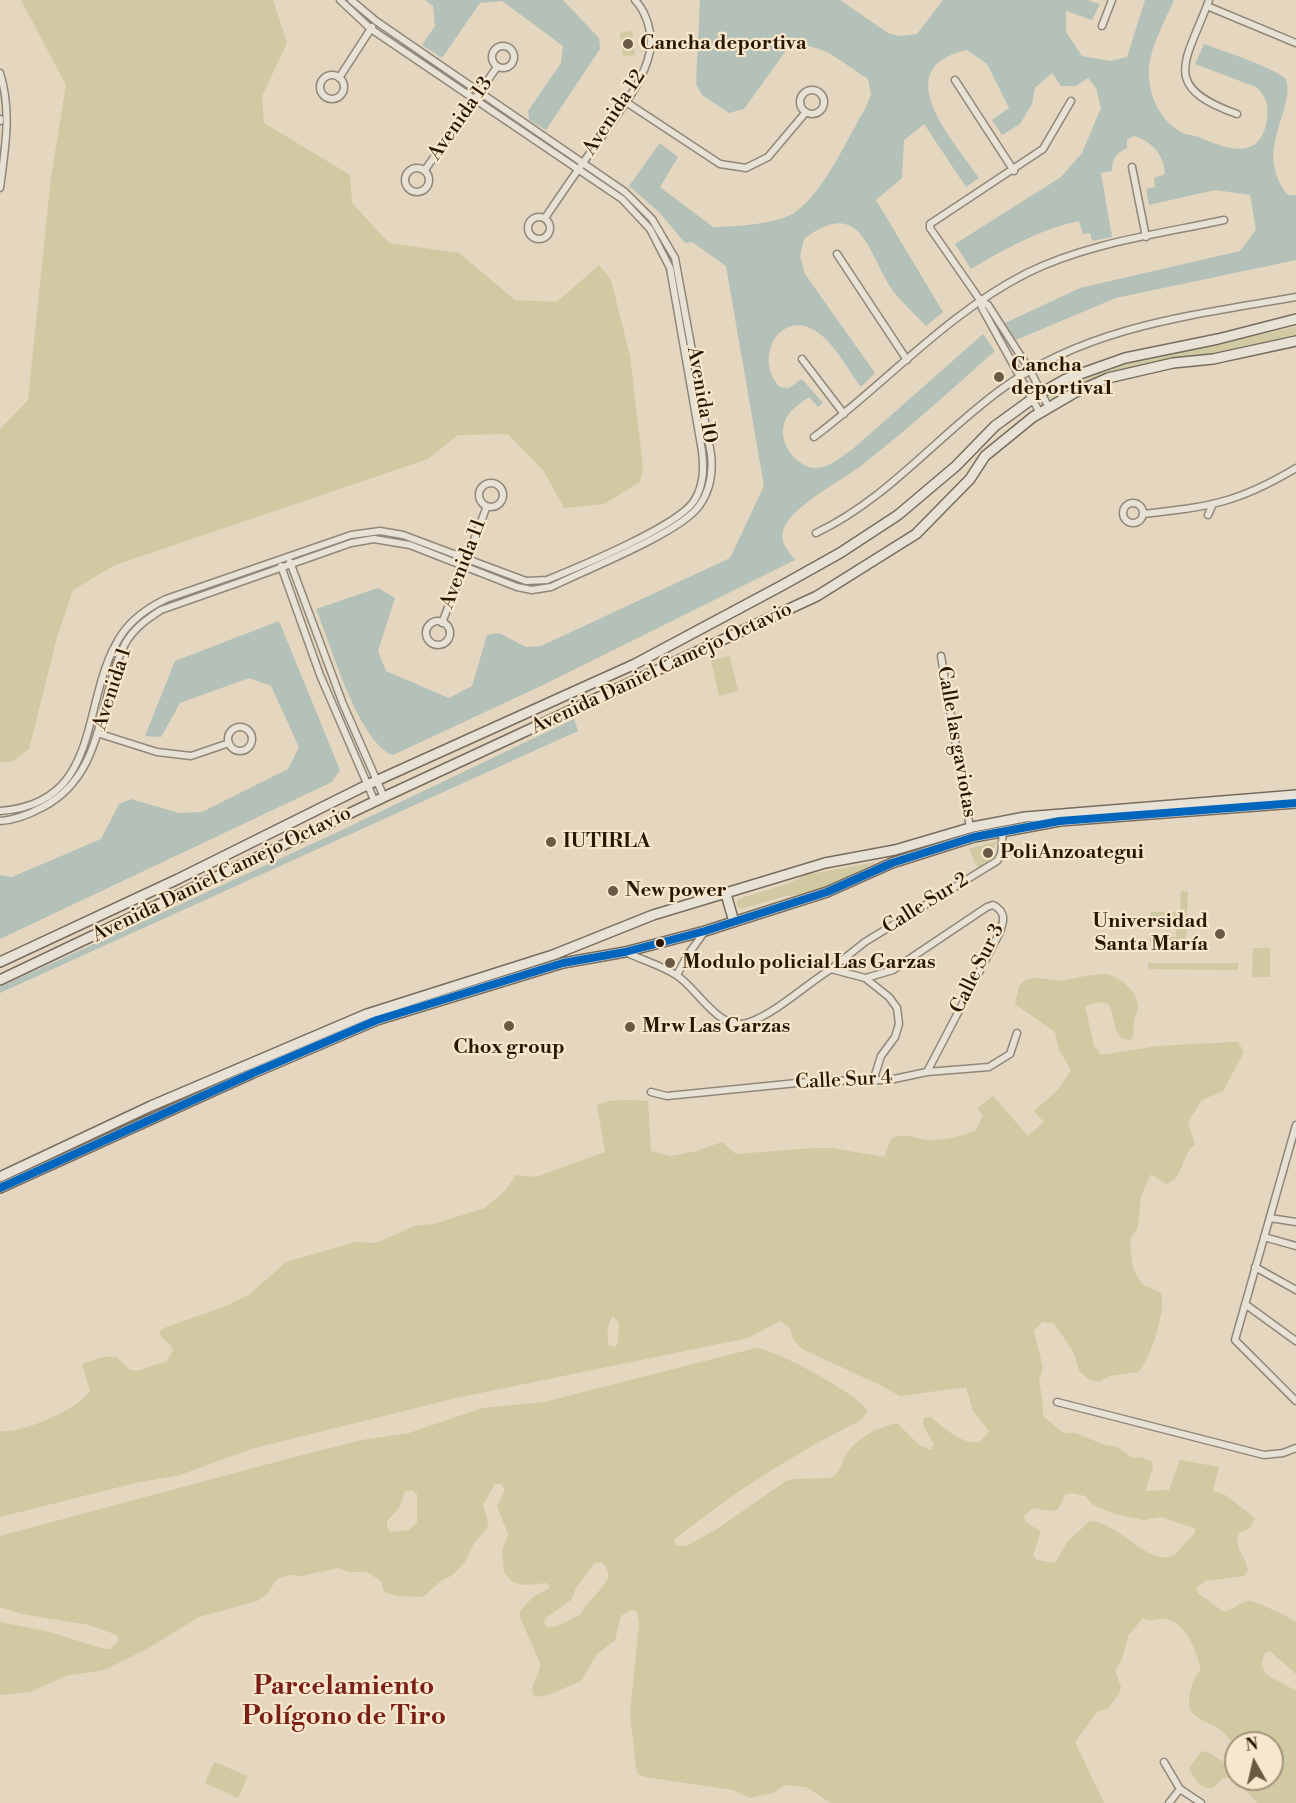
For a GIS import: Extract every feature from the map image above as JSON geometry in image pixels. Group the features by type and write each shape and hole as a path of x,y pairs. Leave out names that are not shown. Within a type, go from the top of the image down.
{"main road":[{"name":"Avenida Daniel Camejo Octavio","path":"0,962 178,879 367,785 635,664 840,553 898,515 956,466 994,426 1042,392 1091,368 1125,358 1218,339 1296,319"},
{"name":"Avenida Daniel Camejo Octavio","path":"0,980 817,596 916,534 970,479 985,456 1040,413 1074,393 1108,378 1173,363 1213,359 1296,341"},
{"path":"0,1177 151,1106 367,1014 553,955 634,921 825,862 895,850 970,828 1051,814 1296,795"},
{"path":"0,1188 253,1072 377,1020 563,963 625,952 705,931 822,894 905,858 1004,829 1099,817 1296,803"},
{"path":"726,894 734,922"}],"street":[{"name":"Avenida 10","path":"288,556 361,533 380,531 397,533 518,587 540,590 551,587 644,538 680,515 694,501 703,477 699,434 681,327 666,256 646,224 622,199 531,126 422,63 371,29 340,0"},
{"name":"Avenida 10","path":"351,0 526,133 633,198 652,219 675,258 708,432 712,467 708,490 700,505 682,523 644,538"},
{"name":"Avenida 12","path":"545,218 626,102 646,66 651,49 647,20 635,0"},
{"path":"1102,26 1112,0"},
{"path":"1237,114 1205,100 1185,80 1185,64 1208,3 1296,43"},
{"path":"339,78 376,21"},
{"path":"422,63 426,56"},
{"name":"Avenida 13","path":"424,170 497,67"},
{"path":"0,73 7,99 0,188"},
{"path":"955,80 1014,171"},
{"path":"1040,413 982,308 980,300 930,228 930,224 1014,171 1047,146 1071,101"},
{"path":"626,102 720,164 746,168 768,157 806,112"},
{"path":"526,133 531,126"},
{"path":"1132,167 1146,237"},
{"name":"Avenida 13","path":"411,169 424,170 429,176 426,189 420,192 407,187 405,181 411,169"},
{"path":"646,224 652,219"},
{"path":"814,437 980,300 1027,273 1069,255 1224,220"},
{"path":"837,254 907,360"},
{"path":"816,533 830,526 906,471 1004,387 1073,348 1111,333 1296,297"},
{"path":"980,300 988,305 1031,372 1049,408"},
{"path":"681,327 689,326"},
{"path":"802,359 844,414"},
{"path":"699,434 708,432"},
{"path":"1143,514 1212,506 1255,492 1296,468"},
{"name":"Avenida 11","path":"442,622 487,506"},
{"path":"1208,515 1212,506"},
{"path":"361,533 362,541"},
{"name":"Avenida 10","path":"291,564 362,541 391,540 466,563"},
{"path":"288,556 343,704 376,781 379,800"},
{"name":"Avenida 1","path":"0,811 21,807 53,792 64,783 82,756 110,655 120,636 141,613 166,599 288,556"},
{"path":"279,559 320,675 367,785 379,800"},
{"name":"Avenida 1","path":"0,821 30,815 55,801 74,783 87,763 98,734 119,658 126,642 144,621 161,610 291,564"},
{"name":"Calle las gaviotas","path":"941,656 970,828"},
{"path":"244,727 252,734 251,744 243,750 236,750 229,743 228,736 234,728 244,727"},
{"path":"90,731 157,752 191,756 229,743"},
{"name":"Calle Sur 2","path":"677,975 728,1022 743,1024 797,994 865,942 997,861 1001,854 1004,829"},
{"name":"Calle Sur 3","path":"866,978 893,970 987,907 993,905 1003,914 1005,922 927,1072"},
{"path":"625,952 677,975 705,931"},
{"path":"831,969 866,978 889,997 897,1008 899,1024 895,1037 881,1056 873,1081"},
{"name":"Calle Sur 4","path":"651,1092 667,1096 817,1081 889,1080 927,1072 989,1068 1010,1054 1017,1033"},
{"path":"1296,1125 1235,1335 1237,1345 1296,1401"},
{"path":"1270,1218 1296,1222"},
{"path":"1264,1237 1296,1246"},
{"path":"1255,1267 1296,1290"},
{"path":"1245,1304 1296,1341"},
{"path":"1057,1402 1264,1455 1283,1453 1296,1448"},
{"path":"1164,1762 1180,1789 1201,1803"},
{"path":"1169,1803 1180,1789"}],"shaded area":[{"path":"21,0 273,0 287,43 262,96 264,123 350,175 352,203 389,243 459,253 515,300 557,302 599,265 611,280 630,356 643,467 640,482 604,504 564,508 543,470 508,434 458,435 428,459 115,565 73,590 57,637 29,749 11,762 0,762 0,429 28,400 51,177 66,85"},
{"path":"425,0 563,0 599,38 600,49 546,130 529,120 528,111 561,63 563,46 502,1 480,3 442,58 422,45 435,26 433,6"},
{"path":"700,0 840,0 888,33 898,36 917,34 943,0 1087,0 1100,4 1092,20 1066,11 1066,32 1082,56 1110,61 1127,57 1145,0 1174,0 1154,45 1150,60 1149,81 1159,111 1181,132 1219,145 1240,149 1257,142 1263,134 1267,120 1266,102 1263,94 1256,87 1195,64 1204,44 1259,64 1286,79 1287,91 1274,147 1274,163 1278,179 1288,195 1296,195 1296,260 1116,298 1016,340 1005,323 1080,288 1240,251 1256,230 1250,195 1215,190 1149,205 1146,189 1155,187 1154,178 1165,174 1164,167 1156,150 1147,142 1134,136 1127,140 1127,148 1115,157 1112,171 1101,173 1112,237 1092,241 1090,233 1083,234 1079,221 1037,234 971,269 955,244 1061,177 1082,153 1101,108 1096,88 1088,78 1076,86 1061,86 1052,73 1035,88 1032,104 1020,124 1002,135 992,120 1009,108 987,64 967,50 943,59 931,72 928,88 933,106 942,126 979,178 966,187 924,124 904,140 902,178 876,200 943,312 926,326 891,288 868,245 850,226 838,223 823,227 804,239 800,256 805,274 875,373 861,387 835,350 817,332 804,326 792,326 782,331 774,339 770,350 769,363 772,375 780,387 789,388 802,379 823,403 818,407 809,397 797,405 784,424 786,446 802,464 816,468 826,466 854,448 983,334 995,351 862,465 810,500 792,516 782,534 786,547 795,560 541,686 393,755 381,747 357,713 316,609 378,588 395,598 378,651 386,671 449,698 472,686 487,635 499,633 526,647 541,646 730,558 764,486 726,266 692,242 685,243 660,213 629,186 660,143 678,157 660,187 713,227 755,224 786,217 805,204 825,179 871,94 868,79 840,60 821,50 800,46 788,48 744,109 729,113 702,95 696,84"},
{"name":"Cancha deportiva","path":"632,31 635,55 623,56 620,33"},
{"path":"1296,327 1296,336 1119,372 1052,401 1048,393 1132,362"},
{"path":"279,621 340,770 332,782 0,939 0,875 12,877 101,839 119,804 131,799 179,813 202,812 288,769 299,747 271,686 249,678 180,703 161,737 145,736 175,661"},
{"path":"730,656 738,691 719,696 711,660"},
{"path":"574,719 578,731 0,993 0,987 325,838"},
{"path":"997,841 990,860 978,868 969,849"},
{"path":"876,862 818,891 782,897 741,909 737,906 738,899 790,883 805,875"},
{"path":"1181,891 1188,892 1186,942 1149,941 1150,936 1176,937 1177,917 1151,917 1151,912 1180,912"},
{"path":"1253,948 1270,948 1270,977 1252,977"},
{"path":"1148,963 1238,963 1238,970 1149,969"},
{"path":"1110,975 1122,981 1135,996 1138,1009 1134,1018 1131,1040 1120,1036 1108,1004 1097,1002 1085,1006 1094,1046 1101,1055 1158,1046 1232,1042 1238,1042 1244,1052 1223,1091 1202,1100 1188,1122 1195,1145 1187,1154 1176,1177 1166,1184 1151,1174 1141,1196 1138,1227 1130,1244 1133,1269 1142,1284 1161,1293 1162,1300 1160,1322 1143,1366 1138,1372 1110,1376 1099,1382 1088,1379 1079,1371 1074,1353 1054,1323 1042,1322 1034,1331 1043,1368 1039,1380 1043,1416 1063,1433 1075,1433 1105,1445 1117,1447 1133,1458 1140,1457 1152,1462 1153,1468 1145,1491 1169,1490 1180,1460 1219,1467 1213,1491 1225,1495 1255,1518 1250,1528 1239,1533 1237,1538 1238,1547 1248,1570 1244,1576 1205,1581 1196,1589 1199,1594 1224,1612 1250,1601 1272,1609 1296,1622 1296,1674 1270,1651 1265,1653 1261,1664 1267,1675 1296,1691 1296,1803 1257,1803 1246,1791 1284,1791 1284,1731 1224,1731 1224,1733 1191,1712 1190,1695 1201,1669 1190,1639 1174,1622 1166,1619 1143,1618 1128,1636 1122,1659 1115,1670 1121,1687 1119,1694 1108,1708 1097,1712 1075,1742 1104,1803 831,1803 806,1787 785,1785 773,1793 749,1798 733,1790 645,1777 638,1774 636,1768 630,1713 639,1624 637,1612 631,1610 621,1616 615,1640 597,1654 581,1681 548,1695 535,1697 533,1684 539,1672 540,1663 520,1617 520,1611 533,1597 550,1588 547,1583 518,1584 508,1578 504,1572 502,1551 508,1534 497,1506 505,1490 501,1484 495,1484 483,1505 488,1522 487,1528 473,1545 465,1562 453,1575 442,1580 423,1597 398,1596 384,1592 381,1581 367,1572 349,1572 338,1568 301,1576 289,1575 277,1579 267,1594 257,1601 199,1617 145,1650 104,1670 65,1676 31,1692 0,1695 0,1622 50,1632 104,1649 110,1649 119,1641 117,1635 89,1625 22,1614 0,1607 0,1536 362,1440 409,1433 483,1408 544,1402 756,1348 780,1356 834,1384 850,1394 868,1411 861,1420 788,1460 741,1490 675,1539 675,1545 686,1546 714,1531 786,1481 831,1478 837,1473 852,1447 883,1427 897,1423 919,1445 931,1450 934,1445 923,1424 924,1418 931,1417 960,1438 980,1442 989,1431 973,1411 966,1387 900,1396 802,1349 793,1339 790,1328 780,1321 748,1338 456,1398 251,1449 180,1475 135,1483 0,1517 0,1431 22,1429 49,1419 84,1398 90,1391 82,1364 103,1357 117,1357 130,1370 137,1371 167,1361 173,1350 159,1332 164,1328 226,1306 250,1294 286,1262 356,1242 376,1243 414,1226 434,1224 485,1208 505,1191 516,1175 536,1177 605,1152 597,1105 616,1100 648,1101 651,1151 670,1156 693,1152 722,1142 736,1154 832,1148 884,1157 891,1139 896,1137 940,1140 975,1131 983,1116 977,1108 993,1096 1028,1136 1044,1122 1034,1111 1058,1090 1071,1070 1059,1050 1055,1032 1015,1004 1019,986 1029,979 1059,981","holes":["613,1316 619,1323 618,1342 615,1347 609,1345 608,1338 608,1326","412,1490 417,1494 417,1522 409,1530 391,1532 387,1527 387,1521 399,1508 405,1491","1071,1493 1085,1496 1093,1505 1115,1514 1144,1520 1162,1517 1196,1529 1172,1556 1162,1557 1151,1554 1114,1530 1090,1521 1067,1542 1055,1563 1037,1560 1033,1555 1041,1532 1026,1522 1024,1516 1033,1508 1051,1511 1058,1509 1065,1495","600,1562 605,1565 609,1576 603,1587 581,1614 558,1626 548,1628 544,1623 546,1618 572,1599 576,1588 594,1563"]},
{"path":"1206,1751 1224,1762 1224,1779 1213,1788 1201,1785 1189,1768 1200,1753"},
{"path":"214,1762 248,1776 238,1798 205,1783"}],"transit line":[{"path":"0,1188 253,1073 377,1020 563,963 625,952 705,931 827,892 892,863 974,837 1060,821 1296,803"}],"place":[{"name":"Cancha deportiva","path":"628,44"},
{"name":"Cancha deportiva1","path":"999,377"},
{"name":"IUTIRLA","path":"551,842"},
{"name":"PoliAnzoategui","path":"988,853"},
{"name":"New power","path":"613,891"},
{"name":"Universidad Santa María","path":"1220,934"},
{"name":"Modulo policial Las Garzas","path":"670,963"},
{"name":"Chox group","path":"509,1026"},
{"name":"Mrw Las Garzas","path":"630,1027"}],"district":[{"name":"Parcelamiento Polígono de Tiro","path":"344,1702"}]}
